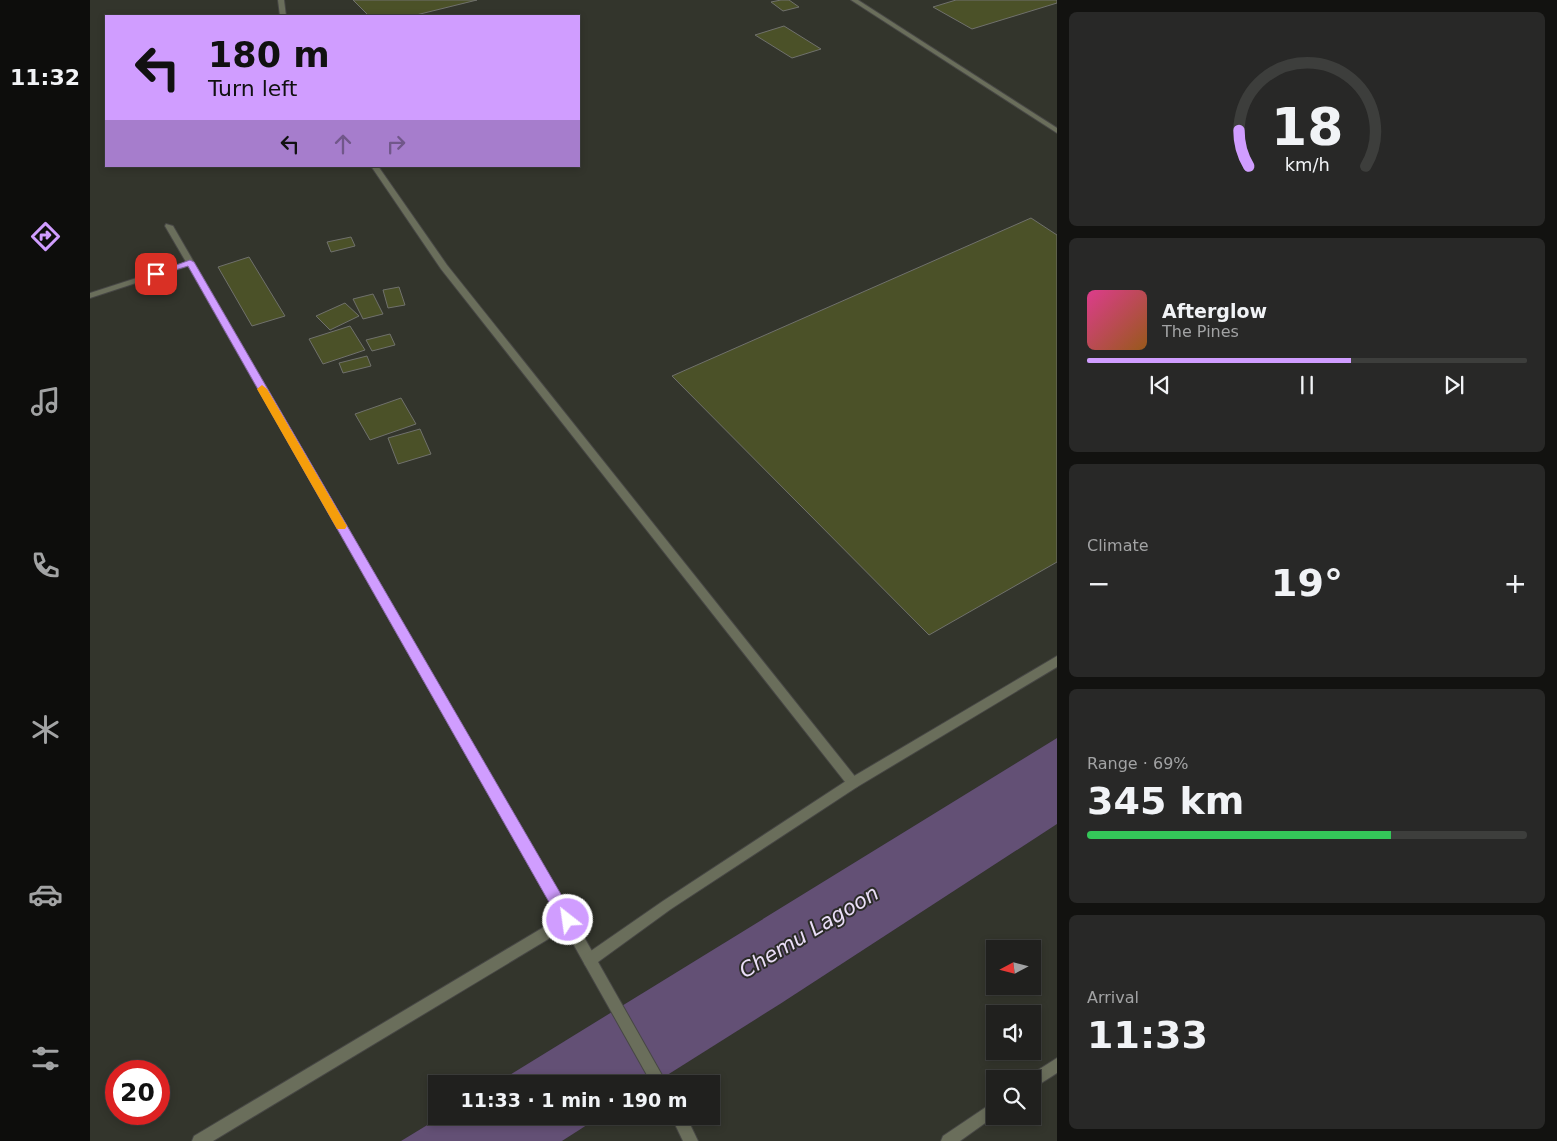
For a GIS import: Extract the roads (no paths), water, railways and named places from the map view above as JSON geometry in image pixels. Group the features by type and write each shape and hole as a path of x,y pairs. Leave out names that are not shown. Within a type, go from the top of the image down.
{"street":[{"path":"281,0 283,15"},
{"path":"854,0 1057,131"},
{"path":"375,167 444,267 853,783"},
{"path":"168,226 568,920 655,1075"},
{"path":"90,296 190,262"},
{"path":"590,960 667,905 853,783 1057,661"},
{"path":"199,1141 568,920"},
{"path":"1041,1076 1057,1065"},
{"path":"948,1141 986,1114"},
{"path":"683,1125 691,1141"}],"water":[{"name":"Chemu Lagoon","path":"1057,738 1057,824 667,1075 510,1075"},
{"path":"428,1125 587,1125 562,1141 401,1141"}]}
